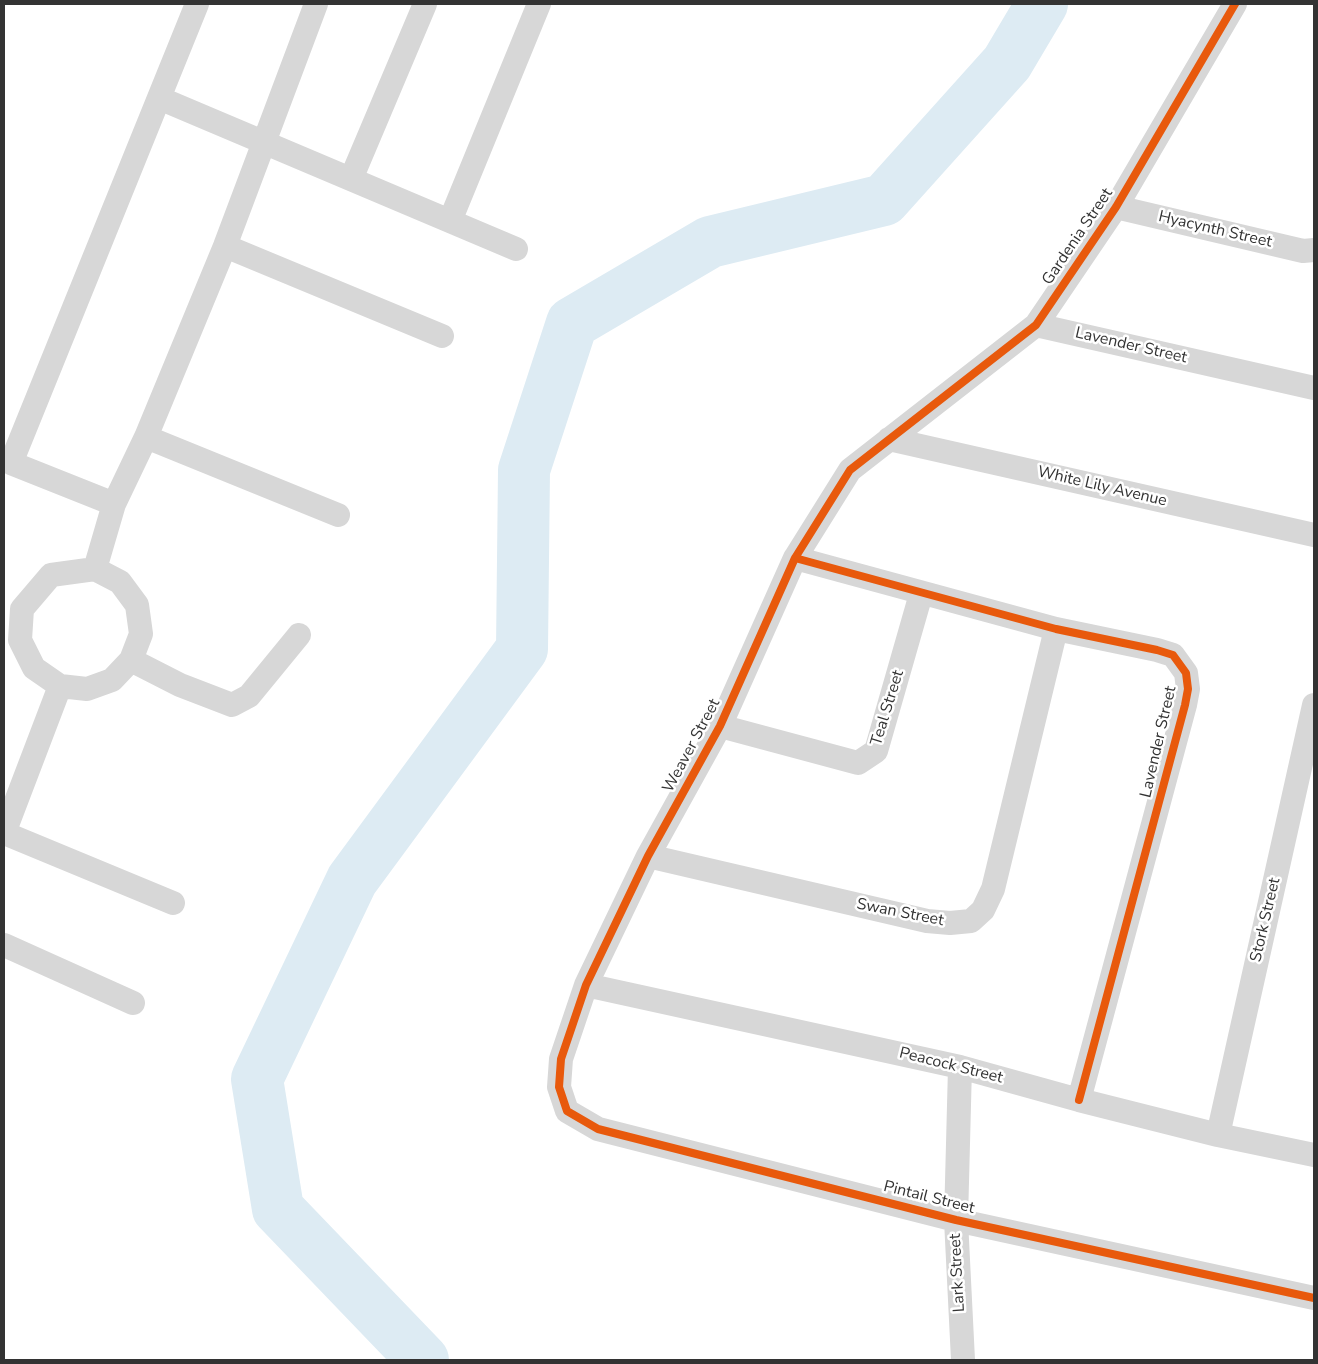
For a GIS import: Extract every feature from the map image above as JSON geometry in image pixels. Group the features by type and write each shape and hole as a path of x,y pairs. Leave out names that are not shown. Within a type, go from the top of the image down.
{"street":[{"path":"114,504 8,461 197,4"},
{"path":"96,569 114,504 146,437 224,246 316,4"},
{"path":"352,179 425,4"},
{"path":"450,221 539,4"},
{"name":"Gardenia Street","path":"889,438 1036,325 1116,207 1235,4"},
{"path":"159,98 516,249"},
{"name":"Hyacynth Street","path":"1116,207 1304,251 1314,250"},
{"path":"224,246 442,336"},
{"name":"Lavender Street","path":"1036,325 1314,388"},
{"path":"146,437 338,515"},
{"name":"White Lily Avenue","path":"889,438 1314,535"},
{"name":"Weaver Street","path":"559,1088 561,1060 586,985 648,856 720,726 796,558 850,470 889,438"},
{"name":"Lavender Street","path":"796,558 921,594 1056,629 1157,650 1173,655 1186,673 1188,689 1080,1100"},
{"path":"96,569 120,582 137,606 141,634 131,660 112,680 87,689 60,686 34,668 20,640 13,605 51,575 96,569"},
{"name":"Teal Street","path":"720,726 858,763 876,751 921,594"},
{"name":"Swan Street","path":"648,856 927,921 950,923 970,920 984,910 993,889 1056,629"},
{"path":"131,660 180,685 232,705 248,696 299,635"},
{"path":"60,686 4,833 173,904"},
{"name":"Stork Street","path":"1218,1135 1314,705"},
{"path":"4,945 133,1003"},
{"name":"Peacock Street","path":"586,985 960,1067 1218,1135 1314,1155"},
{"name":"Lark Street","path":"960,1067 956,1220 963,1360"},
{"name":"Pintail Street","path":"559,1088 567,1111 598,1129 956,1220 1314,1298"}],"waterway":[{"path":"423,1360 278,1209 257,1079 352,880 522,649 524,470 572,323 710,242 884,200 1007,63 1042,4"}],"cycle path":[{"path":"1235,4 1116,207 1036,325 850,470 795,558 720,726 648,856 586,985 561,1059 559,1087 567,1111 598,1129 956,1220 1314,1298"},
{"path":"795,558 1056,629 1157,650 1173,655 1186,673 1188,689 1185,705 1079,1100"}]}
